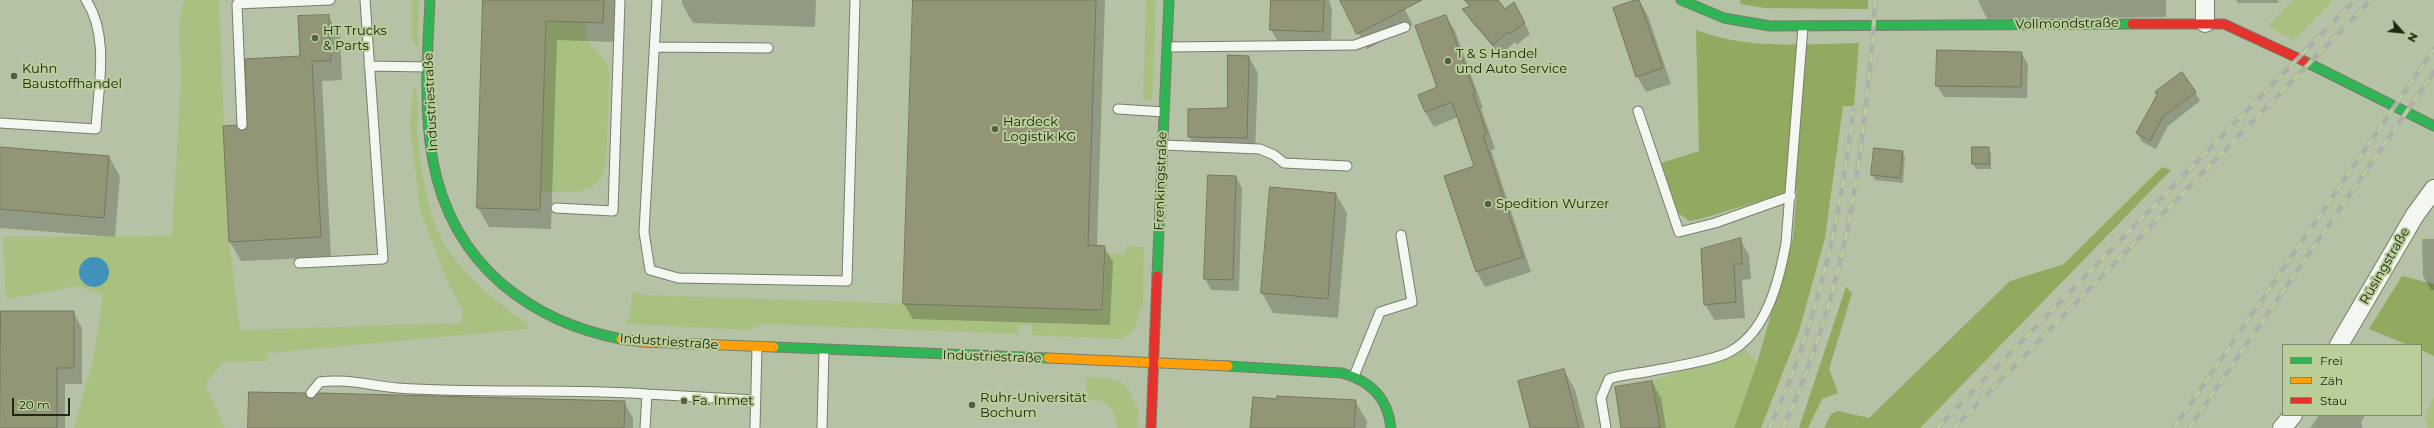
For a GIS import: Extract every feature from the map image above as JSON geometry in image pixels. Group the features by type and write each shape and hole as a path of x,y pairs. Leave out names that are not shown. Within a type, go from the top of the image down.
{"street":[{"name":"Industriestraße","path":"430,0 427,67 428,111 434,162 442,198 457,232 481,264 533,309 567,326 607,338 643,342 1155,362"},
{"name":"Frenkingstraße","path":"1151,428 1155,362 1169,0"},
{"name":"Vollmondstraße","path":"1681,0 1704,13 1746,24 1803,27 2224,24 2241,30 2434,126"},
{"path":"2205,0 2205,23"},
{"name":"Rüsingstraße","path":"2340,344 2415,215 2434,189"},
{"path":"1155,362 1342,373 1354,376 1369,383 1382,396 1392,428"},
{"path":"2282,428 2292,416"}],"lane":[{"path":"0,123 96,129 101,44 90,6 86,0"},
{"path":"242,125 237,4 330,0"},
{"path":"299,263 384,258 365,0"},
{"path":"556,208 613,211 620,0"},
{"path":"657,0 656,47 644,232 650,270 678,278 847,281 855,0"},
{"path":"1167,47 1355,45 1405,27"},
{"path":"1606,428 1601,398 1609,379 1689,363 1730,352 1748,336 1771,302 1779,278 1786,244 1791,196 1803,27"},
{"path":"656,47 768,48"},
{"path":"369,66 427,67"},
{"path":"1118,109 1164,112"},
{"path":"1638,111 1679,232 1715,223 1791,196"},
{"path":"1163,145 1260,149 1284,163 1347,166"},
{"path":"1354,376 1380,312 1412,302 1401,235"},
{"path":"755,428 757,347"},
{"path":"822,428 824,350"},
{"path":"311,393 320,382 340,379 398,388 611,392 755,400"},
{"path":"645,428 647,394"}],"green space":[{"path":"184,0 219,0 229,242 240,330 461,323 463,311 449,285 420,210 410,126 413,89 415,87 417,91 418,138 423,178 434,222 439,234 452,255 481,288 527,323 528,329 268,353 266,361 223,362 205,384 225,428 74,428 93,361 103,295 80,286 6,299 3,237 172,236 181,77 179,25"},
{"path":"412,0 419,0 418,48 412,40"},
{"path":"1146,0 1156,0 1152,100 1143,100"},
{"path":"1741,0 1868,0 1868,9 1765,8 1740,4"},
{"path":"2293,0 2333,0 2294,40 2268,26"},
{"path":"546,21 586,22 586,39 606,62 610,75 606,164 602,176 594,186 577,192 541,192"},
{"path":"1696,30 1735,41 1756,43 1797,45 1859,43 1854,106 1843,106 1825,238 1799,331 1761,428 1734,428 1757,363 1793,238 1797,190 1700,219 1689,221 1678,213 1661,163 1699,151"},
{"path":"2162,167 2171,170 1920,428 1824,428 1831,414 1838,411 1869,418 2010,281 2064,264"},
{"path":"1126,246 1144,247 1143,307 1139,310 1138,320 1132,332 1120,339 1032,335 1032,326 1019,325 1019,334 763,324 748,330 624,324 630,318 632,291 642,295 1103,310 1106,254 1125,254"},
{"path":"2402,276 2434,284 2434,356 2422,350 2422,344 2406,344 2369,329"},
{"path":"1846,287 1852,293 1829,369 1838,393 1822,399 1808,428 1799,428"},
{"path":"1745,349 1757,363 1734,428 1660,428 1652,381"},
{"path":"1087,377 1112,379 1123,384 1127,388 1138,407 1137,428 1117,428 1115,415 1109,406 1093,399 1086,399"},
{"path":"2434,397 2434,428 2428,428 2425,415"}],"water":[{"path":"94,257 105,261 109,272 105,283 94,287 83,283 79,272 83,261"}],"building":[{"path":"483,0 604,0 603,23 546,21 540,210 477,208"},
{"name":"Hardeck Logistik KG","path":"913,0 1096,0 1088,245 1105,246 1102,310 903,304"},
{"path":"1271,0 1324,0 1323,32 1270,30"},
{"path":"1340,0 1422,0 1357,34"},
{"path":"1465,0 1498,0 1505,9 1514,2 1525,23 1510,34 1508,32 1493,45 1462,9 1470,6"},
{"path":"1639,0 1663,68 1636,77 1613,8"},
{"path":"329,15 331,61 312,61 321,237 229,242 223,126 236,125 242,131 247,127 245,59 300,56 298,16"},
{"path":"1446,15 1475,92 1473,93 1487,134 1483,135 1523,257 1476,272 1444,176 1474,166 1452,102 1425,112 1418,95 1437,87 1415,26"},
{"path":"1937,50 2022,52 2021,87 1936,86"},
{"path":"1228,55 1249,56 1247,138 1188,137 1188,109 1227,108"},
{"path":"2182,72 2196,92 2163,117 2150,141 2136,133 2157,95 2155,92"},
{"path":"0,147 109,156 104,218 0,209"},
{"path":"1972,147 1989,147 1989,164 1972,164"},
{"path":"1874,148 1903,151 1900,178 1871,175"},
{"path":"1208,175 1236,176 1233,280 1204,279"},
{"path":"1270,187 1336,193 1328,299 1261,293"},
{"path":"1741,238 1742,264 1734,264 1736,302 1704,305 1701,249"},
{"path":"1,311 74,311 74,368 57,368 57,428 0,428"},
{"path":"1564,369 1579,428 1530,428 1518,381"},
{"path":"1652,381 1660,428 1621,428 1615,387"},
{"path":"249,392 305,393 310,399 319,393 625,401 624,428 248,428"},
{"path":"1277,396 1356,400 1354,428 1250,428 1253,397 1277,399"}],"railway":[{"path":"1783,428 1800,388 1828,309 1847,229 1861,146 1872,52 1875,0"},
{"path":"1937,428 2355,0"},
{"path":"1954,428 2371,0"},
{"path":"2174,428 2434,49"},
{"path":"2189,428 2434,72"},
{"path":"1769,428 1801,351 1824,273 1841,193 1853,111"}],"traffic: fast":[{"path":"430,0 427,78 428,116 432,153 440,189 453,223 474,255 502,284 529,304 573,326 621,339"},
{"path":"1157,276 1169,0"},
{"path":"1681,0 1724,18 1770,26 2132,24"},
{"path":"2304,61 2434,126"},
{"path":"774,347 1048,358"},
{"path":"1228,366 1342,373 1352,376 1376,392 1386,408 1391,428"}],"traffic: slow":[{"path":"621,339 643,342 774,347"},
{"path":"1048,358 1228,366"}],"traffic: jam":[{"path":"2132,24 2224,24 2304,61"},
{"path":"1151,428 1157,276"}],"place":[{"name":"HT Trucks & Parts","path":"315,38"},
{"name":"T & S Handel und Auto Service","path":"1448,61"},
{"name":"Kuhn Baustoffhandel","path":"14,76"},
{"name":"Hardeck Logistik KG","path":"995,129"},
{"name":"Spedition Wurzer","path":"1488,204"},
{"name":"Fa. Inmet","path":"684,401"},
{"name":"Ruhr-Universität Bochum","path":"972,405"}]}
